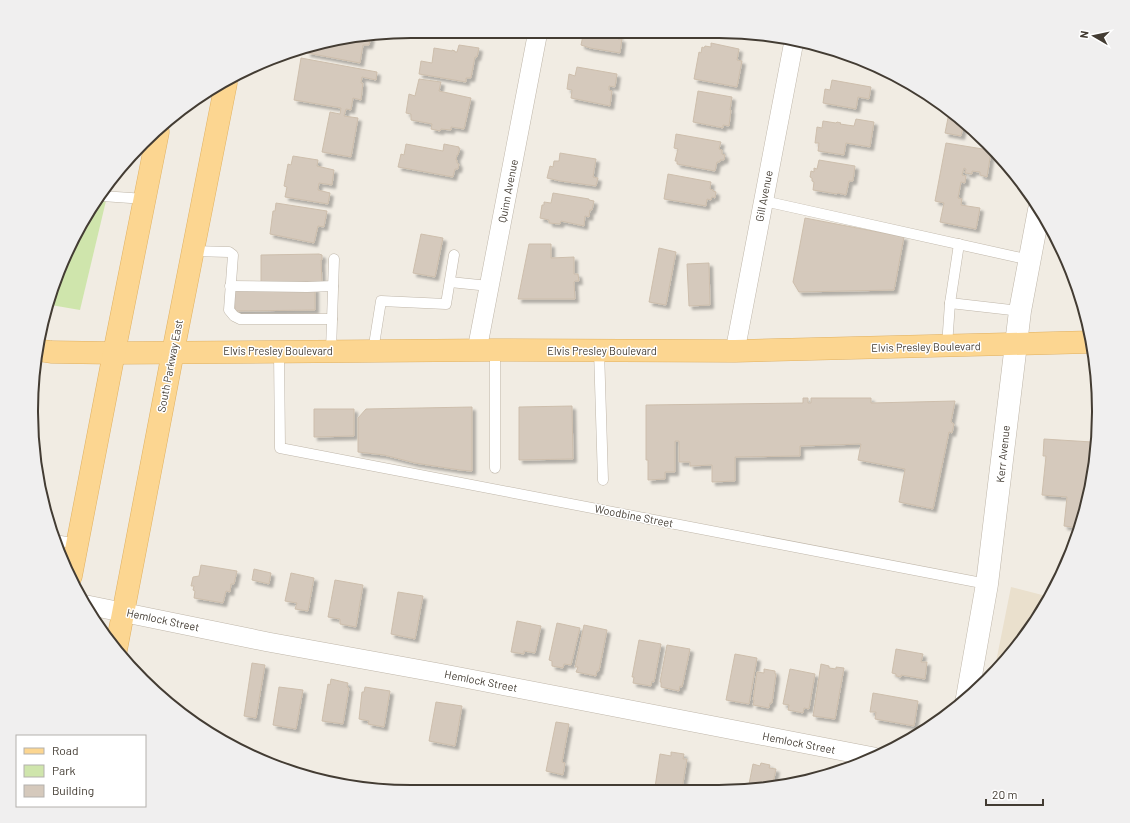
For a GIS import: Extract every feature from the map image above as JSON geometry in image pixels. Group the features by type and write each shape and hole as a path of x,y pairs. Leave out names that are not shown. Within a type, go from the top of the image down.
{"main road":[{"name":"South Parkway East","path":"117,642 225,88"},
{"path":"73,568 157,138"},
{"name":"Elvis Presley Boulevard","path":"43,351 114,353 486,350 735,351 1086,342"}],"street":[{"name":"Quinn Avenue","path":"486,350 489,286 537,38"},
{"name":"Gill Avenue","path":"735,351 793,46"},
{"name":"Kerr Avenue","path":"969,689 987,584 994,533 1015,345 1038,218"},
{"name":"Hemlock Street","path":"93,606 268,642 439,673 865,755"}],"lane":[{"path":"106,196 145,200"},
{"path":"764,201 1030,260"},
{"path":"947,346 950,304 959,244"},
{"path":"193,251 229,252 233,255 229,310 234,316 240,319 258,315 306,315 332,319"},
{"path":"373,351 381,301 446,304 454,255"},
{"path":"331,351 334,259"},
{"path":"450,282 489,286"},
{"path":"230,286 258,288 307,288 333,286"},
{"path":"950,304 1020,311"},
{"path":"486,350 495,468"},
{"path":"599,350 603,480"},
{"name":"Woodbine Street","path":"279,352 280,448 987,584"},
{"path":"61,541 77,544"}],"shaded area":[{"path":"1011,587 1043,595 1015,639 996,661"}],"green space":[{"path":"107,195 80,310 54,305 66,269 77,246 88,225"}],"building":[{"path":"582,38 622,39 620,53 581,45"},
{"path":"370,40 369,45 363,45 360,63 308,53 339,45"},
{"path":"711,43 739,49 737,60 742,61 737,87 694,79 699,52 701,53 702,47 711,47"},
{"path":"459,45 479,48 477,57 475,57 471,78 466,78 466,82 419,74 421,61 432,63 434,48 457,52"},
{"path":"301,58 377,72 376,80 362,77 361,83 363,83 361,100 353,98 351,110 346,109 344,116 358,118 351,157 322,152 330,112 340,114 341,108 294,100"},
{"path":"577,67 617,74 615,87 609,86 609,90 612,91 610,106 571,98 572,90 567,89 569,74 575,76"},
{"path":"419,79 441,82 439,91 471,98 464,129 451,127 451,130 441,129 440,131 431,129 432,124 411,120 411,114 406,113 409,94 415,96"},
{"path":"832,80 871,87 869,99 858,97 856,109 823,103 825,89 830,90"},
{"path":"698,91 732,97 729,126 723,125 723,128 693,122"},
{"path":"948,117 963,129 961,136 945,133"},
{"path":"856,119 874,122 870,147 846,143 844,155 818,151 819,143 815,143 817,127 822,128 823,121 837,122 841,123 840,124 854,126"},
{"path":"676,134 721,142 719,149 722,150 722,154 725,155 724,160 717,162 715,171 677,164 677,161 675,161 678,149 674,148"},
{"path":"946,143 985,149 990,155 987,177 980,175 980,172 972,171 972,174 965,173 966,169 964,168 962,175 966,176 965,183 961,182 958,198 962,199 961,205 980,208 976,229 940,222 944,203 935,201"},
{"path":"406,144 443,151 444,144 459,147 456,160 459,164 458,169 455,169 453,177 398,167 401,154 404,155"},
{"path":"560,153 596,159 593,177 598,178 596,186 547,178 550,166 553,167 554,161 559,161"},
{"path":"293,156 318,160 317,166 334,170 332,185 319,183 318,190 330,193 328,204 285,197 287,187 284,186 288,164 291,165"},
{"path":"819,160 855,166 853,181 849,181 846,195 813,190 814,182 810,177 811,171 814,172 814,168 817,169"},
{"path":"668,174 711,182 710,189 716,192 715,198 712,197 711,200 707,199 706,206 664,199"},
{"path":"553,193 594,201 589,217 585,216 584,226 561,221 560,224 549,223 549,220 540,218 542,205 544,205 544,202 551,203"},
{"path":"276,203 327,211 324,227 318,226 314,243 270,234 273,211 275,211"},
{"path":"805,218 904,237 894,290 799,292 793,282"},
{"path":"421,234 443,238 435,277 413,273"},
{"path":"529,244 551,244 551,258 574,257 574,274 578,274 579,281 574,282 575,299 518,299"},
{"path":"659,248 676,252 666,305 649,302"},
{"path":"261,255 322,255 322,283 261,285"},
{"path":"709,263 710,305 689,306 687,264"},
{"path":"315,288 315,310 235,311 234,289"},
{"path":"803,398 808,398 808,403 811,403 811,398 871,398 871,403 955,401 951,422 954,424 952,433 949,432 933,509 899,502 905,469 858,460 861,444 800,446 800,456 735,457 735,481 712,482 712,465 690,466 690,462 679,462 679,441 675,441 675,472 665,472 665,479 648,480 648,460 646,460 646,405 803,403"},
{"path":"572,406 573,459 519,460 519,407"},
{"path":"472,407 472,471 415,463 384,455 358,452 358,418 366,409"},
{"path":"314,409 354,409 354,436 314,437"},
{"path":"1044,439 1091,442 1085,484 1073,527 1064,526 1067,497 1042,495 1046,456 1043,456"},
{"path":"201,565 237,571 234,584 231,584 230,592 226,591 223,603 194,598 194,586 191,586 193,577 199,576"},
{"path":"254,569 271,573 269,584 252,580"},
{"path":"291,573 314,578 308,611 295,609 297,603 285,601"},
{"path":"335,580 363,585 356,627 340,624 340,619 328,617"},
{"path":"398,592 423,596 415,639 391,634"},
{"path":"517,621 541,626 535,653 524,651 524,654 511,652"},
{"path":"557,623 580,628 571,665 564,664 563,668 552,666 552,661 549,660"},
{"path":"584,625 607,630 599,671 597,671 596,676 576,672 578,667 575,667"},
{"path":"639,640 661,644 654,682 652,681 651,686 633,683 634,677 632,677"},
{"path":"667,645 690,649 682,687 680,686 679,691 661,687 660,682"},
{"path":"896,649 923,654 921,662 927,662 925,679 901,675 901,677 892,673"},
{"path":"735,654 757,658 749,704 726,700"},
{"path":"252,663 265,665 256,718 244,716"},
{"path":"821,664 829,666 829,668 844,668 835,719 813,716"},
{"path":"764,669 775,671 776,674 772,703 770,703 769,708 753,705 757,672 764,673"},
{"path":"790,669 815,674 809,709 804,708 803,713 788,710 789,705 783,704"},
{"path":"331,679 348,683 347,687 349,688 343,724 322,721 328,684 330,685"},
{"path":"279,687 303,690 296,729 273,725"},
{"path":"365,687 390,691 384,727 368,724 369,721 359,719 362,692 364,692"},
{"path":"873,693 918,701 914,726 875,719 876,712 870,712"},
{"path":"436,702 462,706 455,746 429,741"},
{"path":"556,722 569,724 562,762 565,763 563,775 546,771"},
{"path":"671,752 684,754 683,759 687,759 683,785 655,785 660,754 671,756"},
{"path":"761,763 770,765 769,768 776,769 773,781 749,783 753,764 760,766"}]}
